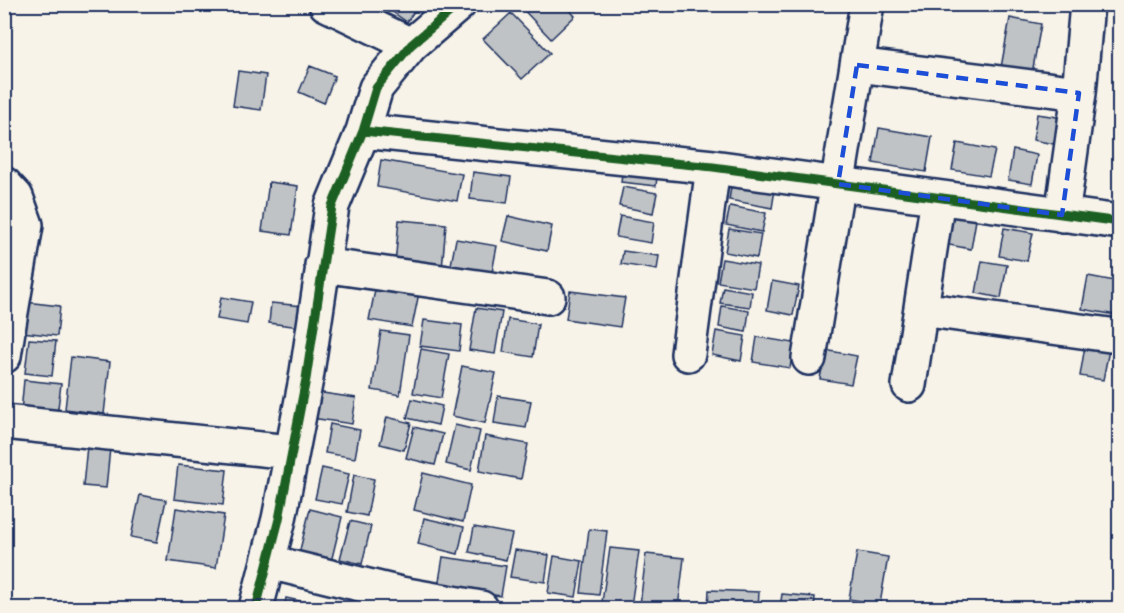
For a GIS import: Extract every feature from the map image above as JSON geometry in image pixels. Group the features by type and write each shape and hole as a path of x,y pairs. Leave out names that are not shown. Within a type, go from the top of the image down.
{"street":[{"path":"326,4 411,45"},
{"path":"256,609 269,562 306,379 332,206 363,131 376,88 411,45 459,4"},
{"path":"809,358 867,4"},
{"path":"1062,215 1079,93 1087,4"},
{"path":"857,65 1079,93"},
{"path":"363,131 713,167 1119,222"},
{"path":"688,354 713,167"},
{"path":"4,184 16,197 26,225 7,318 4,356"},
{"path":"909,385 938,198"},
{"path":"322,265 548,297"},
{"path":"921,309 1110,335"},
{"path":"4,422 290,452"},
{"path":"269,562 401,594 482,609"}],"highlighted area":[{"path":"857,65 1079,93 1062,215 838,184"}],"building":[{"path":"381,4 417,4 418,5 407,22"},
{"path":"518,4 564,4 575,16 551,39"},
{"path":"511,13 550,53 522,79 483,39"},
{"path":"1010,18 1041,24 1031,79 1000,73"},
{"path":"310,66 335,76 324,103 299,92"},
{"path":"238,71 266,75 261,110 233,106"},
{"path":"1037,114 1064,118 1059,145 1033,140"},
{"path":"879,128 932,137 926,172 873,163"},
{"path":"957,143 995,150 989,176 952,170"},
{"path":"1013,150 1037,155 1032,184 1008,180"},
{"path":"381,160 462,174 457,201 377,187"},
{"path":"623,164 658,168 656,186 621,182"},
{"path":"473,172 511,177 507,203 470,199"},
{"path":"733,175 776,183 772,208 729,200"},
{"path":"269,182 298,186 291,235 262,231"},
{"path":"623,187 657,193 653,213 619,206"},
{"path":"730,206 766,213 762,232 726,225"},
{"path":"950,215 976,220 971,249 944,244"},
{"path":"508,216 552,226 547,251 502,241"},
{"path":"620,216 654,222 651,243 616,237"},
{"path":"399,220 446,224 442,269 395,265"},
{"path":"1004,228 1033,233 1027,261 999,256"},
{"path":"729,229 761,234 757,258 725,252"},
{"path":"456,239 497,246 490,283 449,275"},
{"path":"623,251 659,256 657,270 621,264"},
{"path":"722,259 758,265 754,288 718,282"},
{"path":"982,261 1007,265 1001,298 976,293"},
{"path":"1088,276 1120,282 1116,315 1082,309"},
{"path":"377,280 420,288 412,327 369,320"},
{"path":"772,281 799,286 793,315 767,310"},
{"path":"723,287 752,292 750,307 720,303"},
{"path":"570,291 625,298 620,327 566,319"},
{"path":"221,297 251,302 247,324 217,319"},
{"path":"25,302 60,306 57,336 22,332"},
{"path":"271,303 303,306 300,327 269,323"},
{"path":"722,306 749,311 746,332 719,327"},
{"path":"476,308 502,312 495,354 469,350"},
{"path":"508,319 538,324 533,357 503,352"},
{"path":"424,320 462,325 459,351 420,346"},
{"path":"381,331 409,335 400,395 372,390"},
{"path":"716,331 745,336 741,361 712,355"},
{"path":"757,337 794,343 790,368 753,362"},
{"path":"29,339 56,341 52,376 25,373"},
{"path":"1086,340 1110,345 1103,380 1080,376"},
{"path":"421,349 449,354 441,398 413,393"},
{"path":"825,350 857,356 851,384 820,379"},
{"path":"71,357 110,362 104,414 65,409"},
{"path":"462,366 496,373 485,423 452,416"},
{"path":"24,380 61,384 57,416 21,412"},
{"path":"316,392 356,398 352,424 312,418"},
{"path":"498,396 531,401 526,428 494,423"},
{"path":"412,399 442,406 438,425 407,418"},
{"path":"387,417 411,423 404,450 380,444"},
{"path":"330,424 360,430 355,458 325,453"},
{"path":"455,425 480,431 471,470 446,464"},
{"path":"414,427 443,434 435,465 406,458"},
{"path":"485,436 528,444 521,479 479,471"},
{"path":"87,446 110,448 106,488 83,486"},
{"path":"178,465 227,470 223,505 174,499"},
{"path":"322,468 349,474 342,504 315,499"},
{"path":"423,473 471,485 463,522 414,510"},
{"path":"354,475 374,479 367,516 347,512"},
{"path":"140,495 166,500 157,542 131,537"},
{"path":"176,508 224,515 216,568 168,561"},
{"path":"310,509 342,517 330,566 298,558"},
{"path":"424,518 464,527 458,554 418,544"},
{"path":"350,521 371,526 362,564 340,559"},
{"path":"474,527 512,534 506,560 469,552"},
{"path":"589,529 607,531 599,595 581,593"},
{"path":"610,548 639,551 631,606 602,602"},
{"path":"515,550 549,555 545,582 510,577"},
{"path":"857,552 888,557 880,604 849,599"},
{"path":"646,554 684,558 678,608 640,605"},
{"path":"554,556 582,561 576,597 548,593"},
{"path":"443,557 506,566 501,596 438,587"},
{"path":"709,590 759,592 758,608 708,608"},
{"path":"782,594 815,597 814,608 780,608"},
{"path":"286,598 319,605 319,608 284,608"},
{"path":"327,602 359,608 326,608"}],"cycle path":[{"path":"256,608 279,519 306,379 332,206 363,131 376,88 411,45 459,4"},
{"path":"363,131 713,167 1120,222"}]}
